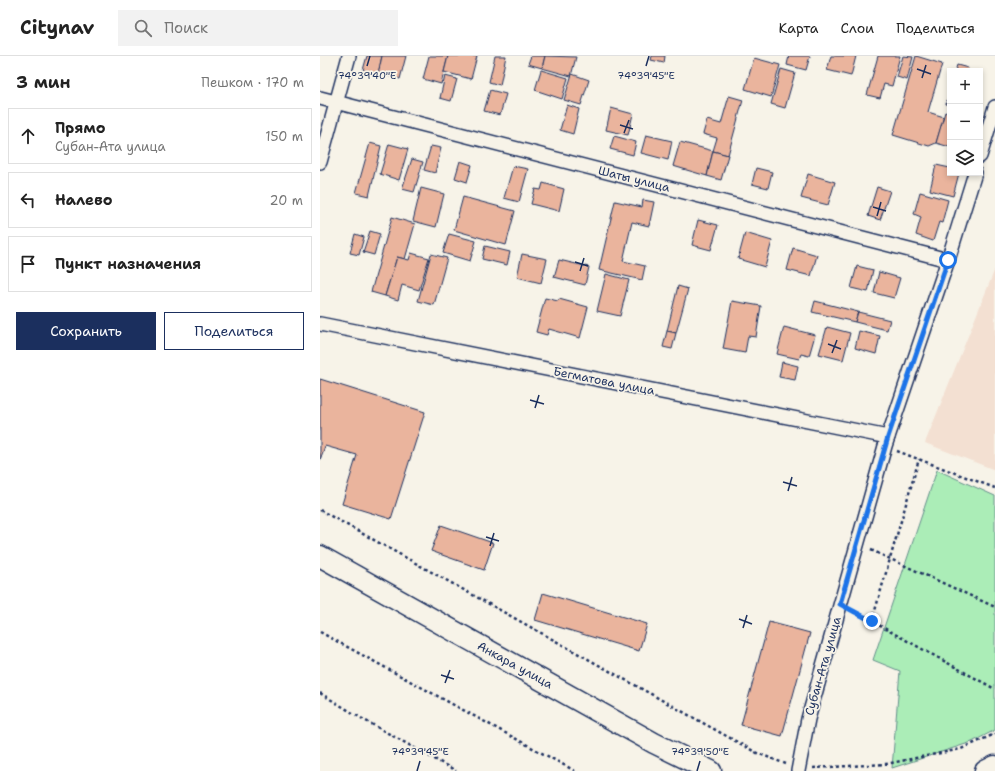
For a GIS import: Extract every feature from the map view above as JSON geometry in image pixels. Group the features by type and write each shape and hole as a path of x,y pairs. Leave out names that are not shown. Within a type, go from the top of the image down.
{"main road":[{"name":"Анкара улица","path":"320,556 654,743 711,771"},
{"path":"984,771 995,766"}],"street":[{"path":"320,162 349,56"},
{"name":"Шаты улица","path":"320,98 948,260"},
{"path":"983,146 995,107"},
{"name":"Субан-Ата улица","path":"798,770 808,719 886,442 948,260 974,176"},
{"name":"Бегматова улица","path":"320,324 886,442"}],"path":[{"path":"886,442 919,459 995,488"},
{"path":"872,621 919,459"},
{"path":"320,510 757,753 798,770 886,764 961,749 995,734"},
{"path":"858,544 995,607"},
{"path":"840,604 995,689"},
{"path":"320,632 575,771"},
{"path":"320,693 366,721 456,771"}],"shaded area":[{"path":"995,269 995,470 925,443"}],"green space":[{"path":"937,470 995,496 995,730 972,742 892,768 900,671 873,660"}],"building":[{"path":"367,56 382,56 378,74 363,70"},
{"path":"382,56 406,56 400,79 378,74"},
{"path":"429,56 448,56 441,84 423,79"},
{"path":"448,56 477,56 471,79 444,72"},
{"path":"495,56 506,56 500,85 489,82"},
{"path":"531,56 545,56 542,68 528,64"},
{"path":"545,56 576,57 571,76 542,68"},
{"path":"652,56 665,56 664,63 651,60"},
{"path":"789,56 810,56 806,70 787,65"},
{"path":"831,56 856,56 851,76 827,70"},
{"path":"878,56 900,56 892,86 884,84 880,98 867,95"},
{"path":"903,56 913,57 907,80 897,77"},
{"path":"916,56 942,64 928,112 944,117 936,143 929,146 893,135"},
{"path":"754,58 780,65 771,97 745,89"},
{"path":"957,65 968,68 956,68"},
{"path":"781,69 795,73 785,108 771,104"},
{"path":"541,70 568,78 562,99 535,90"},
{"path":"572,74 589,80 581,105 564,100"},
{"path":"445,76 457,79 451,101 440,98"},
{"path":"490,90 506,94 500,115 484,111"},
{"path":"729,96 743,100 728,155 713,151 717,138 703,134 707,120 721,124"},
{"path":"567,105 579,109 573,134 560,130"},
{"path":"611,108 633,114 628,135 606,130"},
{"path":"945,112 947,113 947,146 936,143"},
{"path":"646,135 672,141 668,160 641,153"},
{"path":"614,136 636,142 633,155 610,149"},
{"path":"680,142 713,151 707,176 673,166"},
{"path":"370,143 381,146 369,196 356,193"},
{"path":"389,144 408,149 399,180 380,174"},
{"path":"431,146 441,148 435,173 424,170"},
{"path":"713,151 728,155 721,180 707,176"},
{"path":"412,159 423,162 414,192 402,189"},
{"path":"460,161 472,165 467,182 455,178"},
{"path":"936,165 947,167 947,176 958,176 953,196 930,190"},
{"path":"513,166 528,169 519,202 504,198"},
{"path":"756,168 772,172 768,188 752,184"},
{"path":"808,174 835,182 828,205 801,198"},
{"path":"543,183 564,189 559,211 531,204 535,189 541,190"},
{"path":"877,187 890,191 880,220 868,216"},
{"path":"421,188 444,194 436,227 413,221"},
{"path":"920,192 948,200 942,223 939,222 933,241 916,235 921,217 914,214"},
{"path":"463,197 515,211 506,245 454,230"},
{"path":"643,200 654,202 649,226 632,222 623,261 645,266 642,280 599,270 615,201 642,207"},
{"path":"392,217 415,224 405,259 397,257 385,296 371,292"},
{"path":"698,220 718,225 711,250 692,245"},
{"path":"370,231 380,234 374,255 363,252"},
{"path":"745,233 772,241 765,267 738,259"},
{"path":"355,234 364,237 359,255 350,253"},
{"path":"449,234 476,241 470,261 443,253"},
{"path":"485,246 510,252 507,265 482,259"},
{"path":"793,248 817,255 811,276 787,270"},
{"path":"411,253 429,258 419,290 402,285 398,300 385,296 397,257 409,260"},
{"path":"431,254 447,258 434,305 418,301"},
{"path":"522,254 547,259 541,283 517,277"},
{"path":"559,260 589,267 585,285 554,277"},
{"path":"857,266 873,270 868,292 851,288"},
{"path":"879,272 900,278 894,298 874,293"},
{"path":"606,274 629,280 620,316 597,311"},
{"path":"678,286 688,289 676,333 667,331"},
{"path":"545,298 558,301 559,299 588,307 580,338 549,329 547,335 536,332"},
{"path":"732,301 761,306 756,337 748,336 745,353 723,349"},
{"path":"815,301 858,312 855,322 812,312"},
{"path":"858,312 890,320 887,330 855,322"},
{"path":"784,327 815,335 809,356 801,354 799,359 777,354"},
{"path":"827,327 850,333 843,360 819,354"},
{"path":"667,331 676,333 672,349 663,347"},
{"path":"859,331 880,336 876,354 855,348"},
{"path":"782,362 798,366 795,380 779,377"},
{"path":"320,379 425,412 391,519 342,504 357,455 325,446 320,460"},
{"path":"441,525 493,543 484,570 431,551"},
{"path":"543,593 647,624 639,651 535,620"},
{"path":"769,622 810,633 782,736 741,725"}],"route":[{"path":"872,621 840,604 888,437 948,260"}]}
